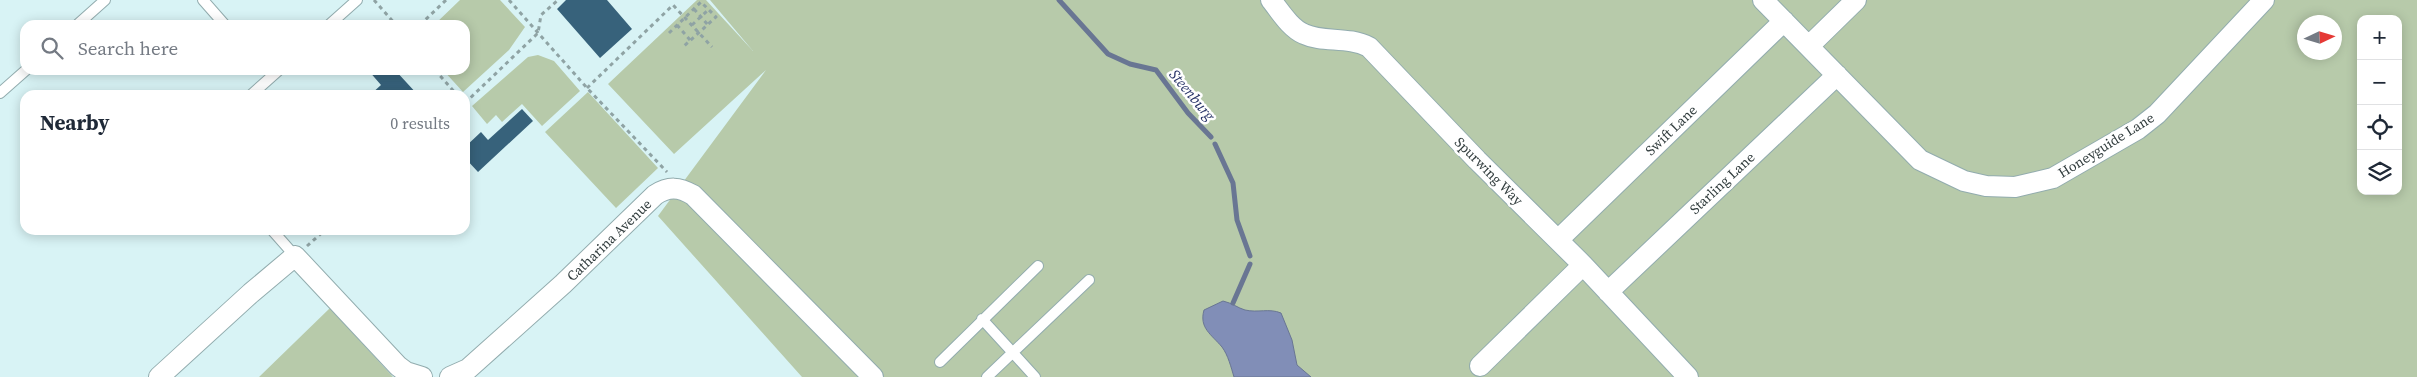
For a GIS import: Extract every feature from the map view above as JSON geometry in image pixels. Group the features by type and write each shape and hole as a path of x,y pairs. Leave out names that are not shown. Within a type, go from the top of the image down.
{"street":[{"name":"Spurwing Way","path":"1271,0 1294,28 1305,35 1352,40 1369,47 1477,160 1558,240 1688,377"},
{"name":"Honeyguide Lane","path":"1764,0 1920,160 1964,181 1986,186 2015,187 2053,178 2149,120 2264,0"},
{"path":"1809,46 1856,0"},
{"name":"Swift Lane","path":"1558,240 1784,21"},
{"name":"Starling Lane","path":"1608,292 1836,75"},
{"path":"673,188 693,195 873,377"},
{"name":"Catharina Avenue","path":"450,377 468,369 563,284 655,195 662,190 673,188"},
{"path":"159,377 251,293 296,256 398,366 406,372 422,377"},
{"path":"1480,366 1582,265"}],"lane":[{"path":"83,20 105,0"},
{"path":"203,0 221,20"},
{"path":"335,20 357,0"},
{"path":"0,92 20,75"},
{"path":"256,90 269,75"},
{"path":"277,235 296,256"},
{"path":"940,362 1038,266"},
{"path":"987,377 1089,280"},
{"path":"982,319 1035,377"}],"path":[{"path":"374,0 392,20"},
{"path":"425,20 446,0"},
{"path":"509,0 587,88 670,175 673,188"},
{"path":"470,98 538,34 541,16 558,0"},
{"path":"669,33 701,2 716,17 683,47"},
{"path":"587,88 673,5 712,47"},
{"path":"694,9 708,25"},
{"path":"692,26 708,10"},
{"path":"677,25 690,40"},
{"path":"439,75 453,90"}],"green space":[{"path":"460,0 500,0 525,27 509,50 465,90 461,90 448,75 470,75 470,20 439,20"},
{"path":"697,0 706,0 753,51 710,0 2417,0 2417,377 802,377 658,216 766,70 674,154 608,84"},
{"path":"538,55 554,61 580,91 542,126 522,104 502,122 496,115 487,124 472,106 528,57"},
{"path":"588,92 658,168 616,208 545,132"},
{"path":"330,308 393,377 259,377"}],"water":[{"path":"1223,301 1245,310 1281,313 1292,340 1297,365 1311,377 1234,377 1224,350 1207,330 1203,322 1204,310"}],"building":[{"path":"566,0 607,0 632,29 600,58 557,9"},
{"path":"372,75 400,75 413,90 376,90 381,85"},
{"path":"522,109 533,121 478,172 470,163 470,142 481,132 488,140"}],"waterway":[{"name":"Steenburg","path":"1059,0 1108,54 1130,64 1156,70 1188,113 1211,137"},
{"name":"Steenburg","path":"1215,144 1233,183 1237,220 1250,256"},
{"name":"Steenburg","path":"1233,303 1250,264"}]}
